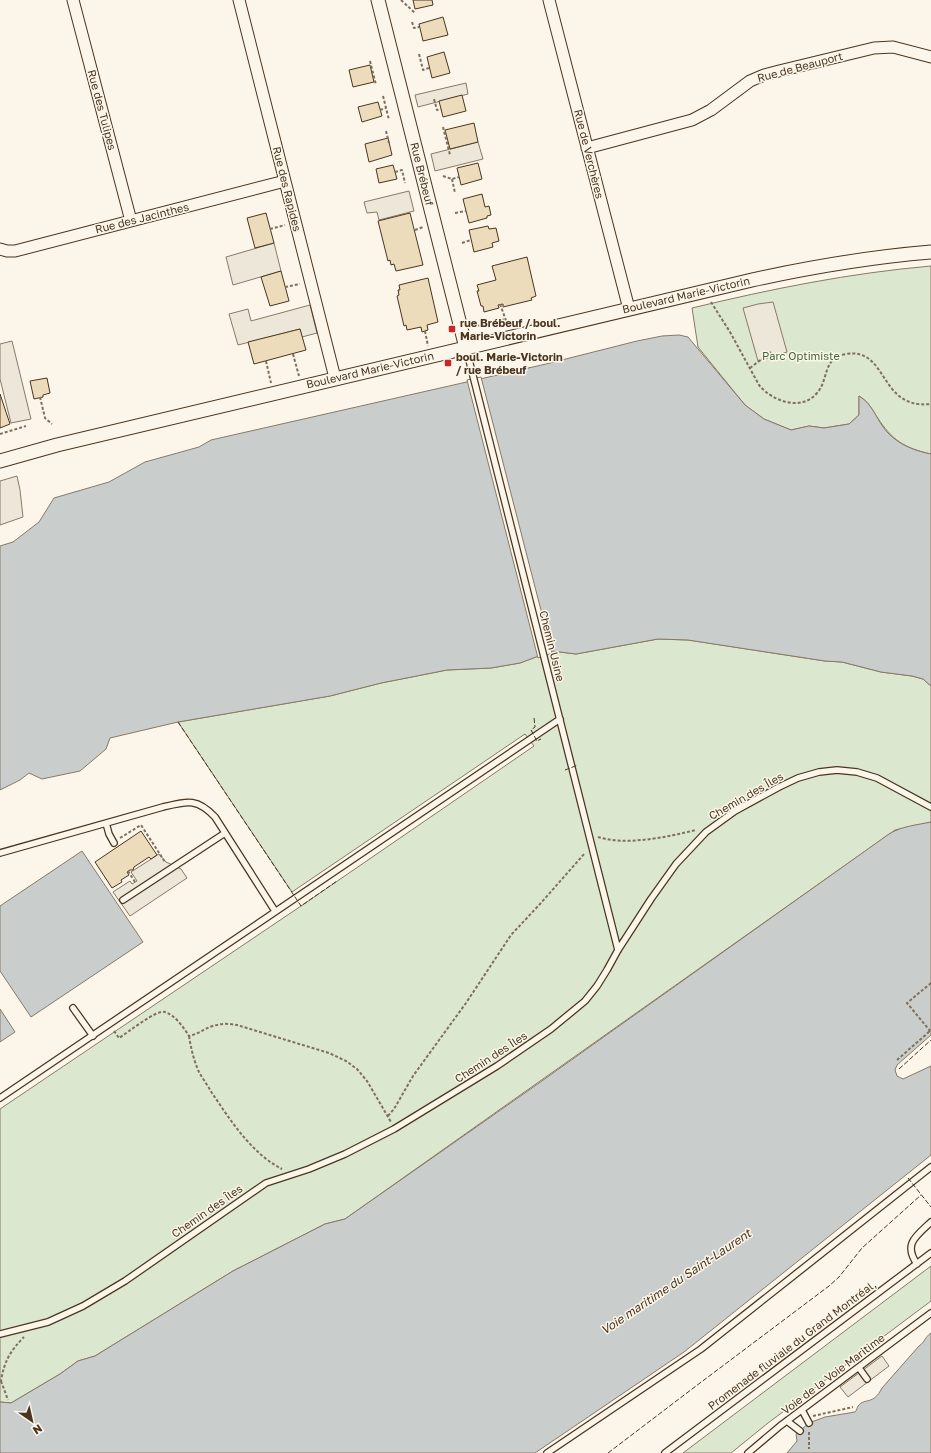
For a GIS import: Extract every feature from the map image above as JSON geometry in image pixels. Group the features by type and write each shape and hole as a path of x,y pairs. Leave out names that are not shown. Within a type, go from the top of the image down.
{"street":[{"name":"Rue des Tulipes","path":"73,0 131,221"},
{"name":"Rue des Rapides","path":"239,0 335,378"},
{"name":"Rue Brébeuf","path":"378,0 466,348"},
{"name":"Rue de Verchères","path":"549,0 629,309"},
{"name":"Rue de Beauport","path":"587,148 692,120 711,110 750,81 771,73 874,48 893,47 931,57"},
{"name":"Rue des Jacinthes","path":"0,249 15,251 285,181"},
{"name":"Boulevard Marie-Victorin","path":"0,461 57,445 335,378 752,280 815,267 866,259 931,252"}],"lane":[{"name":"Chemin Usine","path":"466,348 618,950"},
{"path":"0,1098 560,718"},
{"name":"Chemin des Îles","path":"0,1334 35,1326 88,1303 125,1280 266,1183 345,1154 394,1129 497,1066 573,1013 585,1002 597,986 651,898 676,864 694,844 718,822 779,787 819,772 837,770 857,772 877,778 931,807"},
{"path":"0,853 179,803 190,802 199,804 206,808 215,817 275,911"},
{"path":"106,823 114,843"},
{"path":"123,900 225,833"},
{"path":"73,1008 93,1036"},
{"path":"547,1453 701,1349 931,1167"},
{"path":"917,1264 912,1256 911,1247 915,1238 931,1222"},
{"name":"Promenade fluviale du Grand Montréal,","path":"665,1453 931,1254"},
{"name":"Voie de la Voie Maritime","path":"748,1453 787,1421 931,1314"},
{"path":"859,1368 867,1379"},
{"path":"802,1410 808,1420"},
{"path":"787,1421 800,1431"}],"path":[{"path":"401,0 415,13"},
{"path":"412,22 414,28 419,27"},
{"path":"419,54 423,70 430,68"},
{"path":"370,61 376,85"},
{"path":"383,96 389,120"},
{"path":"434,99 437,110 441,109"},
{"path":"380,110 386,108"},
{"path":"443,127 450,155"},
{"path":"386,131 389,143"},
{"path":"395,172 402,170 405,183"},
{"path":"442,176 452,179 459,177"},
{"path":"452,179 455,193"},
{"path":"455,213 466,211"},
{"path":"270,229 295,222"},
{"path":"462,243 471,240"},
{"path":"285,288 311,281"},
{"path":"711,301 759,385 771,396 794,404 813,397 818,393 831,362 841,355 855,353 868,358 874,363 890,387 901,398 915,403 931,404"},
{"path":"500,304 508,329"},
{"path":"472,327 506,319"},
{"path":"425,331 429,348"},
{"path":"750,368 771,352"},
{"path":"293,354 300,379"},
{"path":"266,361 272,386"},
{"path":"40,397 45,418 52,424"},
{"path":"0,434 26,426"},
{"path":"589,833 608,840 623,841 695,830 718,822"},
{"path":"114,843 141,824 164,860"},
{"path":"388,1116 394,1109 413,1076 466,1003 511,935 540,904 591,844"},
{"path":"128,871 135,882"},
{"path":"897,1060 930,1032 907,1003 931,982"},
{"path":"109,1025 119,1038 152,1016 161,1012 165,1012 173,1016 190,1036 192,1052 199,1072 226,1114 250,1144 267,1160 282,1169 295,1173"},
{"path":"190,1036 215,1025 237,1025 321,1051 346,1061 357,1069 374,1091 394,1129"},
{"path":"8,1400 0,1381 3,1367 10,1353 35,1326"},
{"path":"809,1449 808,1420 835,1410 853,1407"}],"green space":[{"name":"Parc Optimiste","path":"931,266 931,454 913,449 900,442 888,432 867,403 859,396 859,415 849,424 824,428 809,426 791,430 764,419 745,405 698,347 692,308 811,282"},
{"path":"658,639 688,640 825,661 842,662 881,672 923,679 931,686 931,822 895,830 345,1219 325,1224 233,1271 95,1356 78,1361 60,1374 11,1403 0,1402 0,1109 301,906 534,746 525,734 292,892 178,722 330,696 381,683 447,670 491,668 520,663 552,651 576,654"},
{"path":"931,1266 931,1301 768,1423 731,1453 683,1453"}],"shaded area":[{"path":"466,83 468,94 418,107 415,95"},
{"path":"478,142 483,159 435,171 431,154"},
{"path":"409,191 414,211 379,220 377,212 367,213 364,202"},
{"path":"274,243 281,271 233,285 226,257"},
{"path":"773,302 787,352 758,361 743,308"},
{"path":"310,305 317,333 302,337 300,329 238,345 229,314 248,309 251,321"},
{"path":"12,341 31,419 11,423 0,379 0,344"},
{"path":"17,476 23,517 0,525 0,481"},
{"path":"159,854 166,862 181,869 187,878 130,916 113,892 130,881 132,884 137,881 131,872"},
{"path":"882,1356 889,1366 848,1397 840,1387"}],"water":[{"path":"679,335 688,337 745,405 764,419 791,430 809,426 824,428 849,424 859,415 859,396 868,403 884,428 892,437 908,447 931,454 931,686 923,679 912,676 881,672 842,662 825,661 688,640 658,639 576,654 552,651 520,663 491,668 447,670 381,683 330,696 178,722 110,738 106,749 80,771 42,779 29,773 20,780 0,790 0,546 13,542 39,522 54,498 109,482 145,462 199,447 211,440 546,364 637,341 662,336"},
{"name":"Voie maritime du Saint-Laurent","path":"931,822 931,1035 897,1065 895,1070 897,1076 903,1079 931,1066 931,1155 684,1352 535,1453 0,1453 0,1402 11,1403 60,1374 78,1361 95,1356 233,1271 325,1224 345,1219 889,834 904,827"},
{"path":"82,851 143,942 31,1017 0,971 0,906"},
{"path":"0,1009 15,1032 0,1042"},
{"path":"931,1333 931,1453 787,1453 797,1441 796,1434 809,1423 825,1417 855,1412 861,1403 872,1399 879,1394 882,1388"}],"pier":[{"path":"481,377 552,653 538,658 467,380"}],"building":[{"path":"413,0 432,0 433,5 415,9"},
{"path":"443,17 448,35 423,41 419,24"},
{"path":"444,52 450,73 432,78 427,57"},
{"path":"370,65 374,82 353,87 349,70"},
{"path":"462,95 466,111 443,117 439,101"},
{"path":"378,102 382,116 362,122 358,107"},
{"path":"474,123 478,142 450,149 445,130"},
{"path":"388,138 392,155 369,162 365,144"},
{"path":"478,163 482,179 461,185 457,168"},
{"path":"393,165 397,179 379,183 376,169"},
{"path":"482,194 485,207 489,206 491,215 487,216 487,218 469,223 463,199"},
{"path":"266,213 274,243 255,248 247,218"},
{"path":"410,213 423,265 396,271 394,264 391,265 390,260 388,261 378,221"},
{"path":"488,226 489,229 496,228 499,241 492,243 493,247 474,252 469,230"},
{"path":"527,257 536,296 531,298 532,300 503,307 503,304 498,305 499,308 484,312 477,291 479,291 477,285 496,280 492,266"},
{"path":"281,271 289,301 270,306 261,277"},
{"path":"428,278 438,322 427,325 428,330 422,332 421,327 407,330 406,325 404,326 397,296 399,295 398,290 400,290 399,285"},
{"path":"300,329 306,350 254,364 248,342"},
{"path":"47,378 50,393 43,395 43,397 34,399 30,381"},
{"path":"0,394 10,424 0,428"},
{"path":"141,831 157,855 151,859 149,857 134,867 133,870 127,872 129,875 121,880 122,882 112,888 95,862"}],"fence":[{"path":"534,718 535,727 531,730 537,741 541,739"},
{"path":"178,722 301,906 337,881"},
{"path":"565,770 578,765"},
{"path":"899,1069 931,1040"},
{"path":"908,1178 931,1207"},
{"path":"608,1453 829,1286 839,1277 862,1248 921,1195"}],"place":[{"name":"rue Brébeuf / boul. Marie-Victorin","path":"452,329"},
{"name":"boul. Marie-Victorin / rue Brébeuf","path":"448,363"}]}
